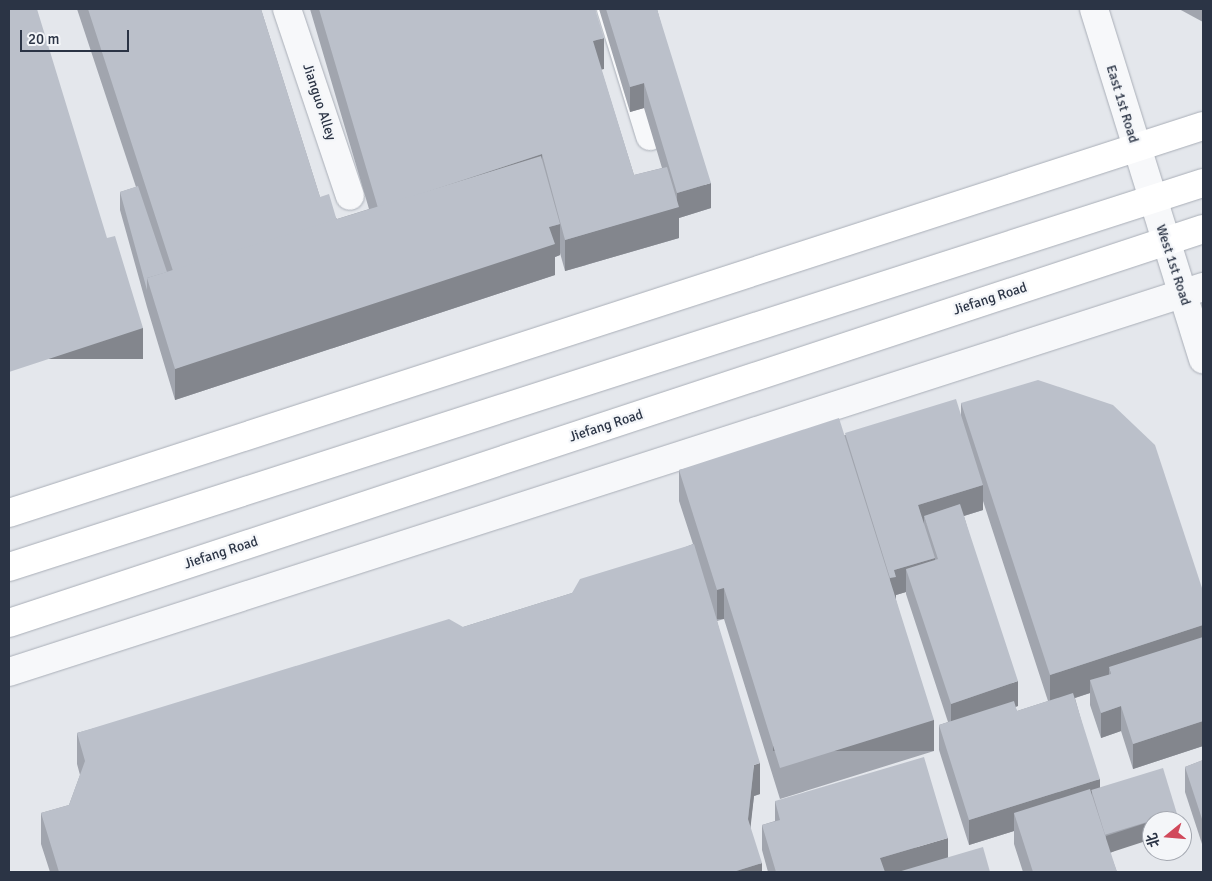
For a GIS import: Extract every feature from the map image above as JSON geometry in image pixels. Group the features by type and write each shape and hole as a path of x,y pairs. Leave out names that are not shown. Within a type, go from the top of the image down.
{"main road":[{"path":"9,513 1203,126"},
{"path":"9,567 1203,183"},
{"name":"Jiefang Road","path":"9,623 1203,229"}],"street":[{"name":"Jianguo Alley","path":"288,9 350,196"},
{"path":"611,9 650,136"},
{"name":"East 1st Road","path":"1094,9 1151,200"},
{"name":"West 1st Road","path":"1151,200 1166,240 1193,291 1203,359"},
{"path":"9,672 1193,291"}],"building":[{"path":"9,9 37,9 107,238 115,236 143,328 9,372"},
{"path":"88,9 261,9 320,197 329,194 337,221 173,271"},
{"path":"319,9 595,9 604,38 593,41 634,175 667,167 679,207 565,240 542,154 378,208"},
{"path":"606,9 657,9 711,183 677,193 644,83 630,87"},
{"path":"541,156 560,224 549,227 555,244 175,369 147,278"},
{"path":"138,186 167,272 147,278 147,290 120,192"},
{"path":"1038,380 1113,405 1155,445 1203,591 1203,625 1050,675 961,403"},
{"path":"956,399 983,485 918,505 935,558 894,570 896,577 890,578 845,433"},
{"path":"839,418 934,720 780,768 724,588 717,590 679,470"},
{"path":"960,504 1018,681 951,704 906,569 938,559 924,516"},
{"path":"694,544 760,763 754,765 748,819 762,863 733,872 59,872 41,813 69,805 85,761 77,733 449,619 463,627 572,593 580,579"},
{"path":"1203,637 1203,721 1133,744 1121,706 1101,713 1090,680 1111,674 1109,667"},
{"path":"1073,693 1100,779 969,820 939,725 1014,701 1017,711"},
{"path":"924,757 948,838 880,858 885,872 776,872 762,825 780,820 775,801"},
{"path":"1203,760 1203,822 1185,767"},
{"path":"1163,768 1176,811 1142,811 1142,824 1105,835 1091,790"},
{"path":"1090,789 1117,872 1033,872 1014,813"},
{"path":"983,847 990,872 898,872"}]}
